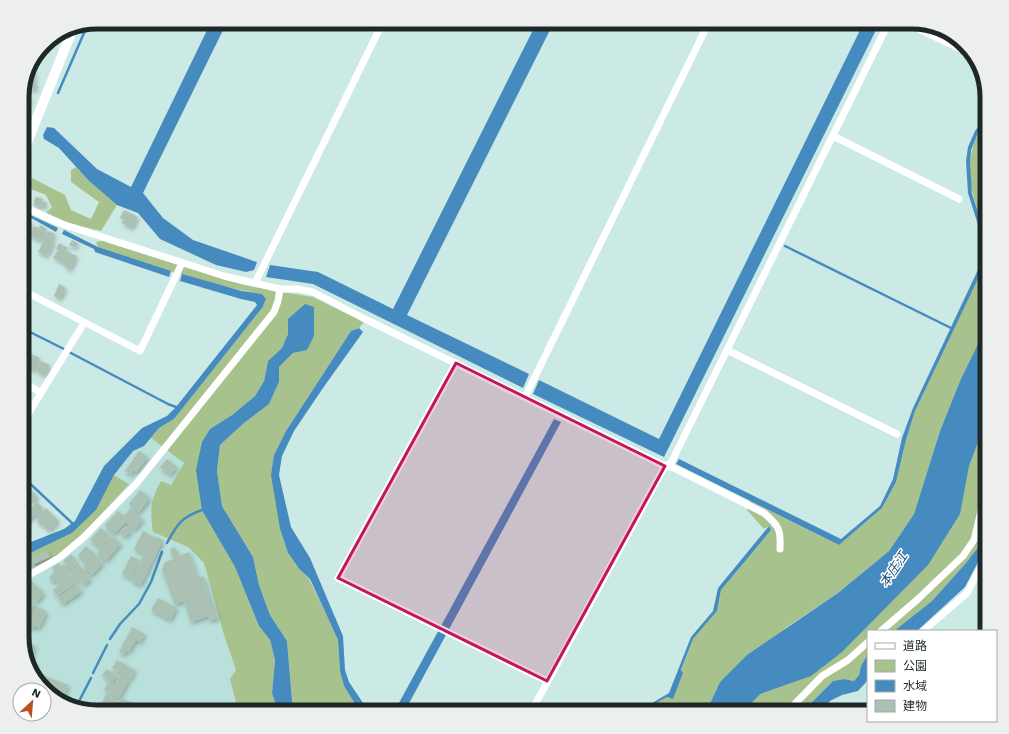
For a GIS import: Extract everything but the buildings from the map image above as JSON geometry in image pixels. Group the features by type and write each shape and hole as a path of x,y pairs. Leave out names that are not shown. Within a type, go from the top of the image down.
{"main road":[{"path":"29,126 71,34"}],"street":[{"path":"255,283 380,29"},
{"path":"525,396 706,29"},
{"path":"535,705 665,466 672,462 886,29"},
{"path":"924,31 958,47"},
{"path":"833,136 959,199"},
{"path":"29,209 62,224 224,276 280,288 313,292 665,466 674,468 764,513 774,521 781,533 780,549"},
{"path":"29,294 140,351 182,263"},
{"path":"29,575 59,558 84,538 136,484 274,312 278,301 280,288"},
{"path":"29,413 84,323"},
{"path":"727,350 897,434"},
{"path":"456,363 338,578 547,681"},
{"path":"29,385 41,393"},
{"path":"882,630 918,599 963,556 974,540 980,515"},
{"path":"924,630 967,593 980,568"},
{"path":"794,705 822,676 848,660 867,643"}],"highlighted area":[{"path":"456,363 665,466 547,681 338,578"}],"shaded area":[{"path":"148,436 184,462 171,485 153,532 188,547 204,563 224,635 236,670 230,679 236,705 88,704 67,698 52,688 52,682 46,682 36,667 31,655 29,642 29,550 76,525 112,469"}],"green space":[{"path":"980,131 980,220 970,174 970,160"},
{"path":"76,167 89,181 117,205 101,231 68,223 46,213 52,207 46,195 31,189 29,182 32,178 65,195 71,210 91,219 99,202 71,182 71,170"},
{"path":"102,241 243,285 313,297 364,322 359,328 351,331 286,431 274,455 280,529 288,553 300,570 309,579 338,640 340,671 344,686 356,705 292,705 287,641 270,615 259,585 253,557 222,506 217,471 220,445 244,423 269,404 279,382 279,367 293,353 307,349 314,336 288,319 288,334 282,348 268,361 264,381 255,396 232,415 210,429 222,544 235,567 259,626 270,640 275,660 272,693 276,705 236,705 230,679 236,670 224,635 204,563 188,547 153,532 151,518 152,506 157,488 161,481 171,485 184,463 151,438 159,428 174,419 262,308 262,294 200,280 98,247 96,242"},
{"path":"980,274 980,354 960,381 940,431 914,514 889,551 838,593 787,627 720,682 709,705 653,705 667,697 673,699 681,671 693,639 717,611 721,590 771,530 769,526 764,529 747,510 750,501 839,545 882,508 896,482 915,411"},
{"path":"980,407 980,545 966,563 932,601 895,630 867,630 867,656 861,666 859,675 854,681 844,679 833,681 809,705 741,705 765,680 842,652"},
{"path":"114,475 129,484 82,535 58,555 36,566 29,560 29,554 72,533 96,510"}],"water":[{"path":"208,29 224,29 143,193 163,218 193,240 257,262 254,270 246,272 216,265 160,239 138,213 117,205 89,181 59,148 44,139 43,135 47,127 54,128 97,169 131,187"},
{"path":"533,29 550,29 407,315 529,374 523,388 313,284 266,277 270,265 318,272 393,309"},
{"path":"861,29 877,29 664,457 533,394 539,380 659,439"},
{"path":"980,124 980,130 971,150 970,163 972,194 980,219 980,231 968,193 966,161 968,147 975,131"},
{"path":"29,214 58,228 56,232 29,218"},
{"path":"64,230 98,247 171,271 169,277 95,252 94,249 62,234"},
{"path":"980,265 980,275 915,411 896,482 882,508 839,545 676,464 679,459 841,539 880,506 893,479 902,438 913,408"},
{"path":"182,274 242,291 262,294 266,299 262,308 174,419 159,428 144,446 133,451 114,475 96,510 72,533 29,554 29,544 31,542 64,529 75,521 104,466 142,428 167,416 176,407 257,305 255,302 180,281"},
{"path":"305,304 314,307 314,336 307,350 293,353 279,367 279,382 269,404 244,423 220,445 217,471 222,506 253,557 259,585 270,615 287,641 292,705 276,705 272,693 275,660 270,640 259,626 235,567 202,510 196,470 202,442 210,429 232,415 255,396 264,381 268,361 282,348 288,334 288,319"},
{"path":"359,328 363,332 294,431 282,456 279,475 291,527 310,558 343,636 345,670 349,682 364,705 356,705 344,686 340,671 338,640 310,579 300,570 288,553 280,529 271,475 274,455 286,431 351,331"},
{"name":"本庄江","path":"980,340 980,437 969,466 960,514 928,565 842,652 811,676 760,694 750,705 709,705 720,682 747,655 838,593 889,551 914,514 940,431 960,381"},
{"path":"554,419 561,422 408,705 398,705"},
{"path":"769,526 771,530 721,590 717,611 693,639 681,670 683,673 673,699 667,697 653,705 649,705 669,693 691,637 713,611 718,588"},
{"path":"980,545 980,558 965,587 918,630 895,630 932,601"},
{"path":"867,656 867,681 858,691 842,695 830,701 827,705 809,705 833,681 844,679 854,681 859,675 861,666"}],"waterway":[{"path":"58,93 85,30"},
{"path":"785,246 951,328"},
{"path":"29,332 64,349"},
{"path":"69,352 176,407"},
{"path":"29,483 72,523"},
{"path":"167,543 180,522 202,510"},
{"path":"110,639 120,624 139,604 151,582 162,552"},
{"path":"93,673 107,645"},
{"path":"79,702 91,678"}]}
